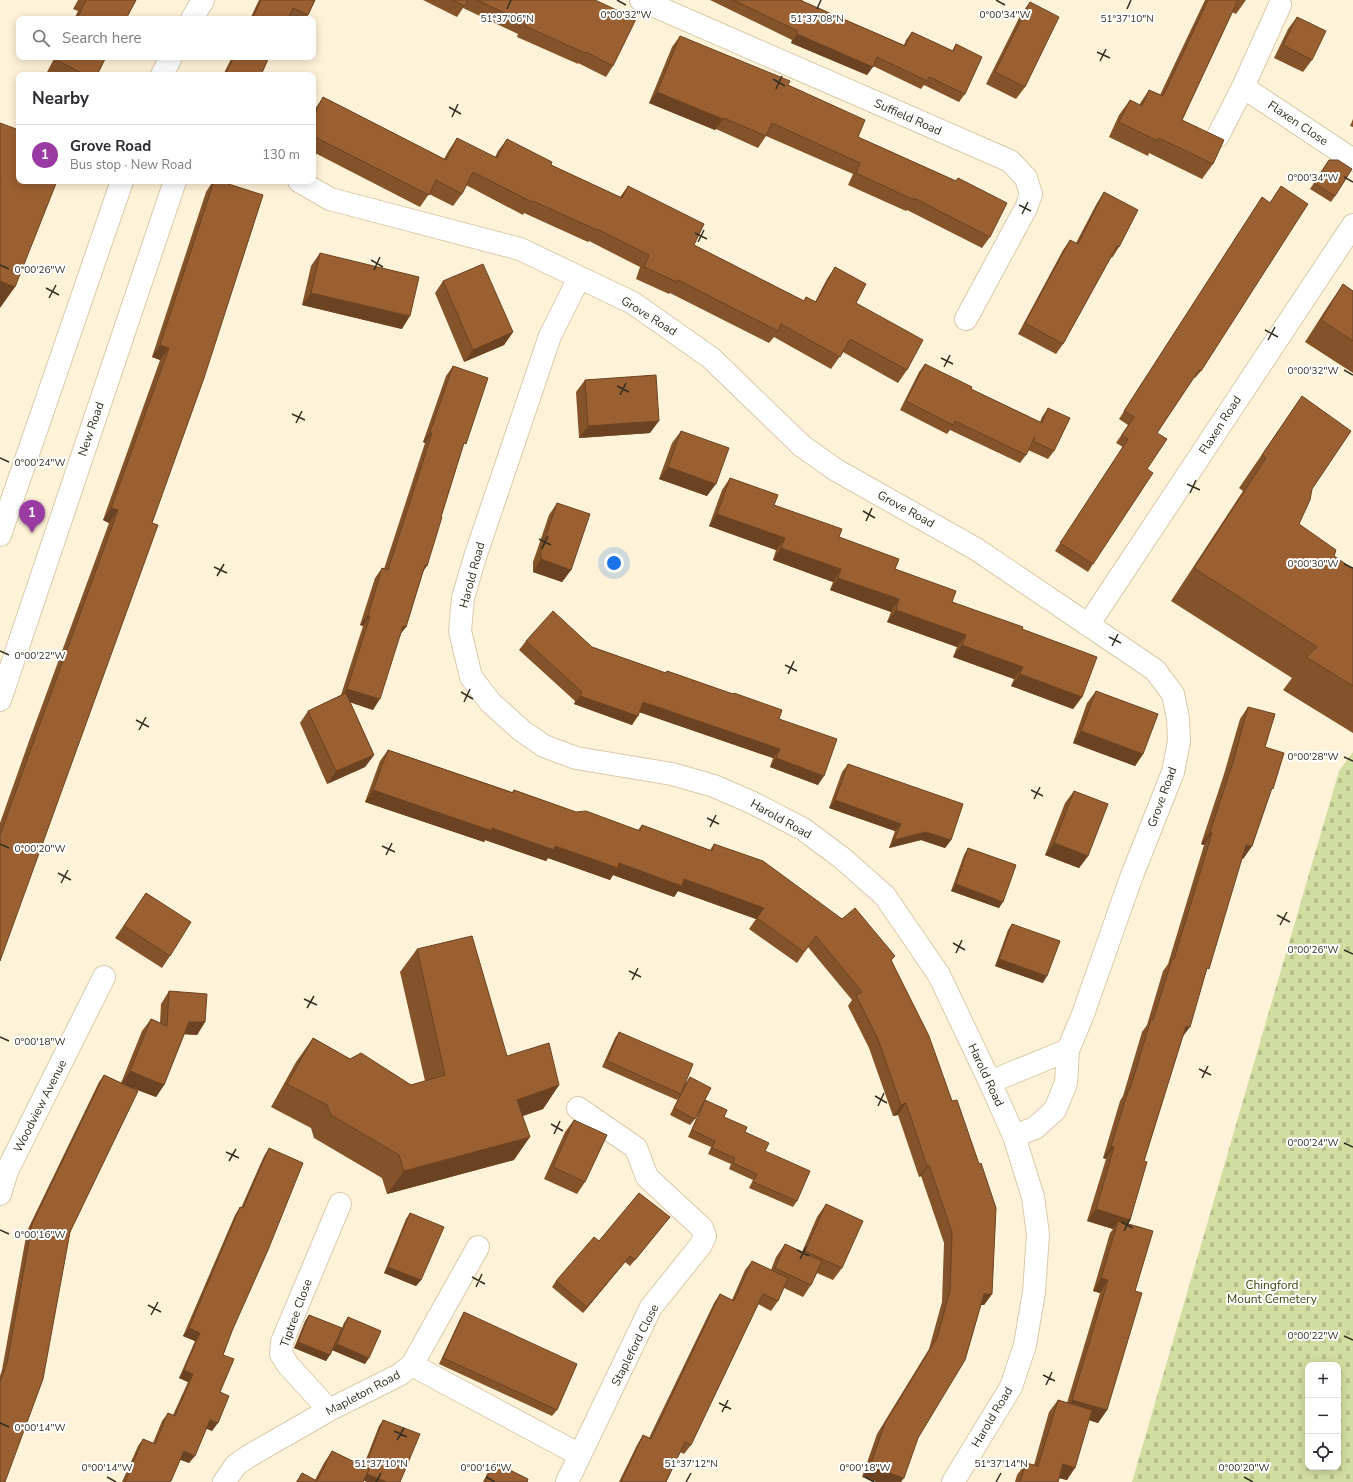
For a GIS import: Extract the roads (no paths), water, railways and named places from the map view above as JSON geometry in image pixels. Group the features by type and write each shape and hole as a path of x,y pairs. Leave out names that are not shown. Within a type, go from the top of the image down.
{"street":[{"path":"194,16 203,0"},
{"name":"Suffield Road","path":"641,0 1010,162 1026,178 1031,194 1026,208 966,319"},
{"path":"1218,136 1243,87 1280,5"},
{"path":"164,72 170,60"},
{"name":"Flaxen Close","path":"1243,87 1353,160"},
{"path":"0,535 121,184"},
{"name":"New Road","path":"0,700 174,184"},
{"name":"Grove Road","path":"304,184 330,199 520,249 633,304 711,358 802,446 836,470 976,549 1155,670 1173,694 1178,718 1179,741 1173,772 1131,878 1082,1017 1068,1050 1066,1083 1055,1110 1035,1128 1014,1136"},
{"name":"Flaxen Road","path":"1088,624 1353,225"},
{"name":"Harold Road","path":"579,278 550,336 475,557 463,598 460,631 471,677 490,702 521,730 544,746 576,758 672,774 714,786 753,803 803,829 842,858 885,896 939,976 1014,1136 1033,1197 1038,1234 1034,1292 1025,1345 1011,1387 953,1482"},
{"name":"Woodview Avenue","path":"0,1194 4,1170 104,977"},
{"path":"990,1082 1068,1050"},
{"name":"Stapleford Close","path":"567,1482 651,1307 701,1245 705,1236 702,1228 647,1177 636,1148 578,1108"},
{"name":"Tiptree Close","path":"329,1410 288,1366 281,1354 282,1342 340,1204"},
{"name":"Mapleton Road","path":"224,1482 236,1465 249,1456 329,1410 399,1376 412,1365 478,1247"},
{"path":"412,1365 580,1455"}],"place":[{"name":"Grove Road","path":"32,533"}],"park label":[{"name":"Chingford Mount Cemetery","path":"1272,1292"}]}
